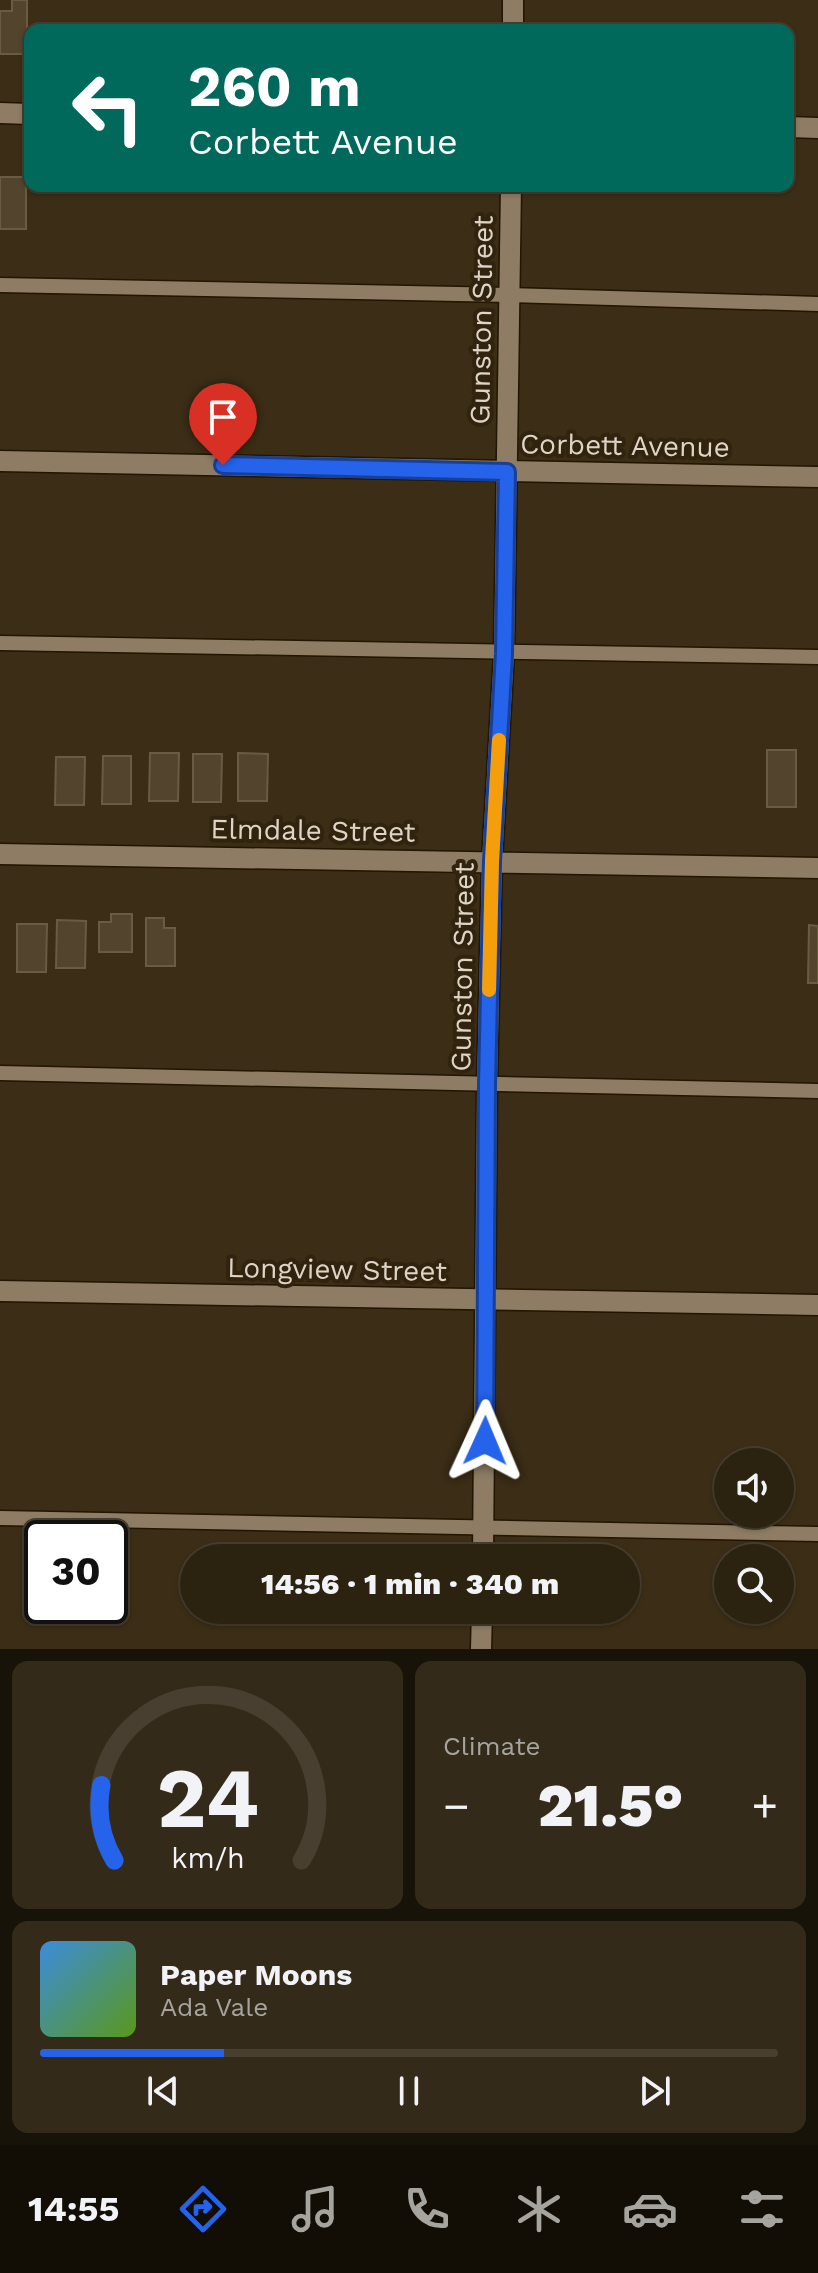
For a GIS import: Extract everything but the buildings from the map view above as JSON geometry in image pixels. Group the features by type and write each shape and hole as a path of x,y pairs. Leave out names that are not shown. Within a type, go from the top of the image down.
{"street":[{"path":"513,0 513,24"},
{"path":"0,113 24,114"},
{"path":"794,127 818,128"},
{"name":"Gunston Street","path":"483,1544 487,1085 492,861 504,654 511,192"},
{"name":"Corbett Avenue","path":"0,461 818,477"},
{"name":"Elmdale Street","path":"0,854 818,868"},
{"name":"Longview Street","path":"0,1291 818,1305"},
{"path":"481,1649 482,1624"}],"lane":[{"path":"0,285 818,304"},
{"path":"0,643 818,657"},
{"path":"0,1073 818,1091"},
{"path":"0,1518 484,1525 818,1534"}],"slow traffic":[{"path":"489,990 499,740"}],"route":[{"path":"223,465 507,472 504,654 492,861 485,1441"}]}
